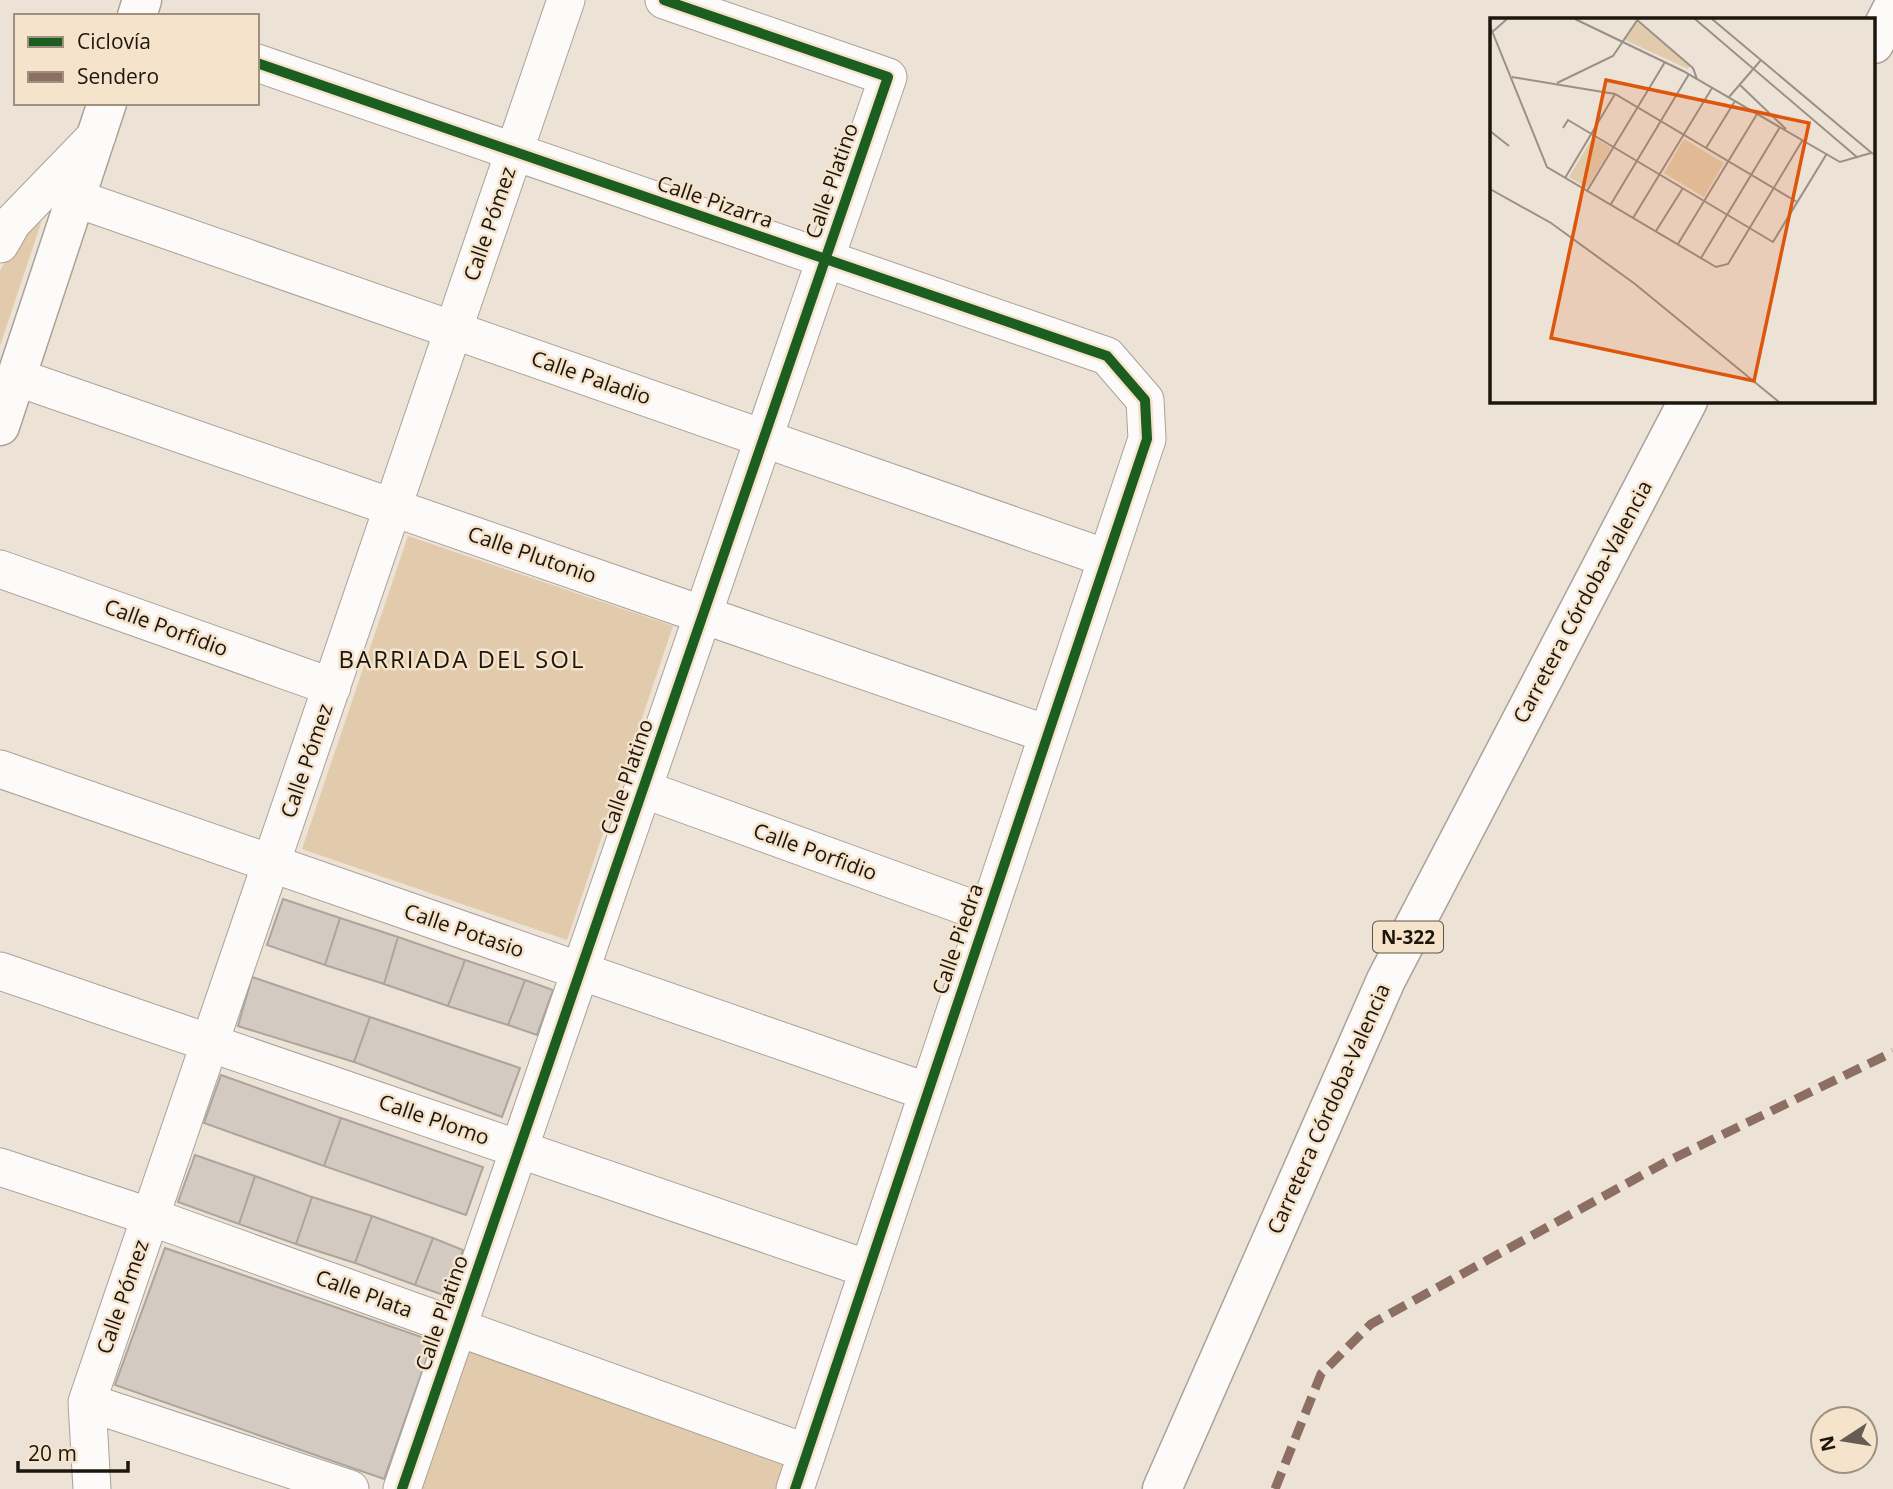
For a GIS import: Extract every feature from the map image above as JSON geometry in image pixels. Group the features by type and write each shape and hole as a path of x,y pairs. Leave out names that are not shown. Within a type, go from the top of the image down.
{"main road":[{"path":"1876,40 1893,7"},
{"path":"0,426 102,119"},
{"name":"Carretera Córdoba-Valencia","path":"1163,1489 1386,980 1687,402"}],"street":[{"name":"Calle Pómez","path":"87,1402 566,0"},
{"name":"Calle Platino","path":"402,1489 888,77 664,0"},
{"name":"Calle Pizarra","path":"259,64 1107,356 1145,400"},
{"path":"0,244 12,223 102,119"},
{"name":"Calle Paladio","path":"75,198 1106,558"},
{"name":"Calle Plutonio","path":"16,377 1047,734"},
{"name":"Calle Piedra","path":"794,1489 1147,439 1145,400"},
{"name":"Calle Porfidio","path":"0,569 332,687"},
{"name":"Calle Potasio","path":"0,769 928,1092"},
{"name":"Calle Porfidio","path":"643,789 987,914"},
{"name":"Calle Plomo","path":"0,971 868,1269"},
{"name":"Calle Plata","path":"0,1167 151,1217 807,1453"},
{"path":"92,1489 87,1402 350,1489"}],"shaded area":[{"path":"41,222 0,346 0,271 23,229"},
{"path":"408,536 673,626 567,940 302,849"},
{"path":"470,1348 786,1461 776,1489 421,1489"}],"building":[{"path":"283,899 340,918 325,965 267,945"},
{"path":"340,918 398,937 384,984 325,965"},
{"path":"398,937 465,960 448,1006 384,984"},
{"path":"465,960 525,980 508,1025 448,1006"},
{"path":"252,977 370,1017 354,1062 238,1026"},
{"path":"525,980 553,990 537,1035 508,1025"},
{"path":"370,1017 520,1068 502,1117 354,1062"},
{"path":"221,1075 341,1118 324,1166 204,1123"},
{"path":"341,1118 483,1167 466,1215 324,1166"},
{"path":"195,1155 255,1176 239,1224 178,1202"},
{"path":"255,1176 312,1197 296,1244 239,1224"},
{"path":"312,1197 372,1216 355,1263 296,1244"},
{"path":"372,1216 433,1238 415,1285 355,1263"},
{"path":"433,1238 463,1250 446,1296 415,1285"},
{"path":"165,1248 433,1341 384,1479 115,1385"}],"marked path":[{"path":"1275,1489 1321,1374 1371,1324 1666,1162 1893,1052"}],"cycle path":[{"path":"402,1489 888,77 664,0"},
{"path":"259,64 1107,356 1145,400 1147,439 795,1489"}],"district":[{"name":"BARRIADA DEL SOL","path":"462,660"}]}
